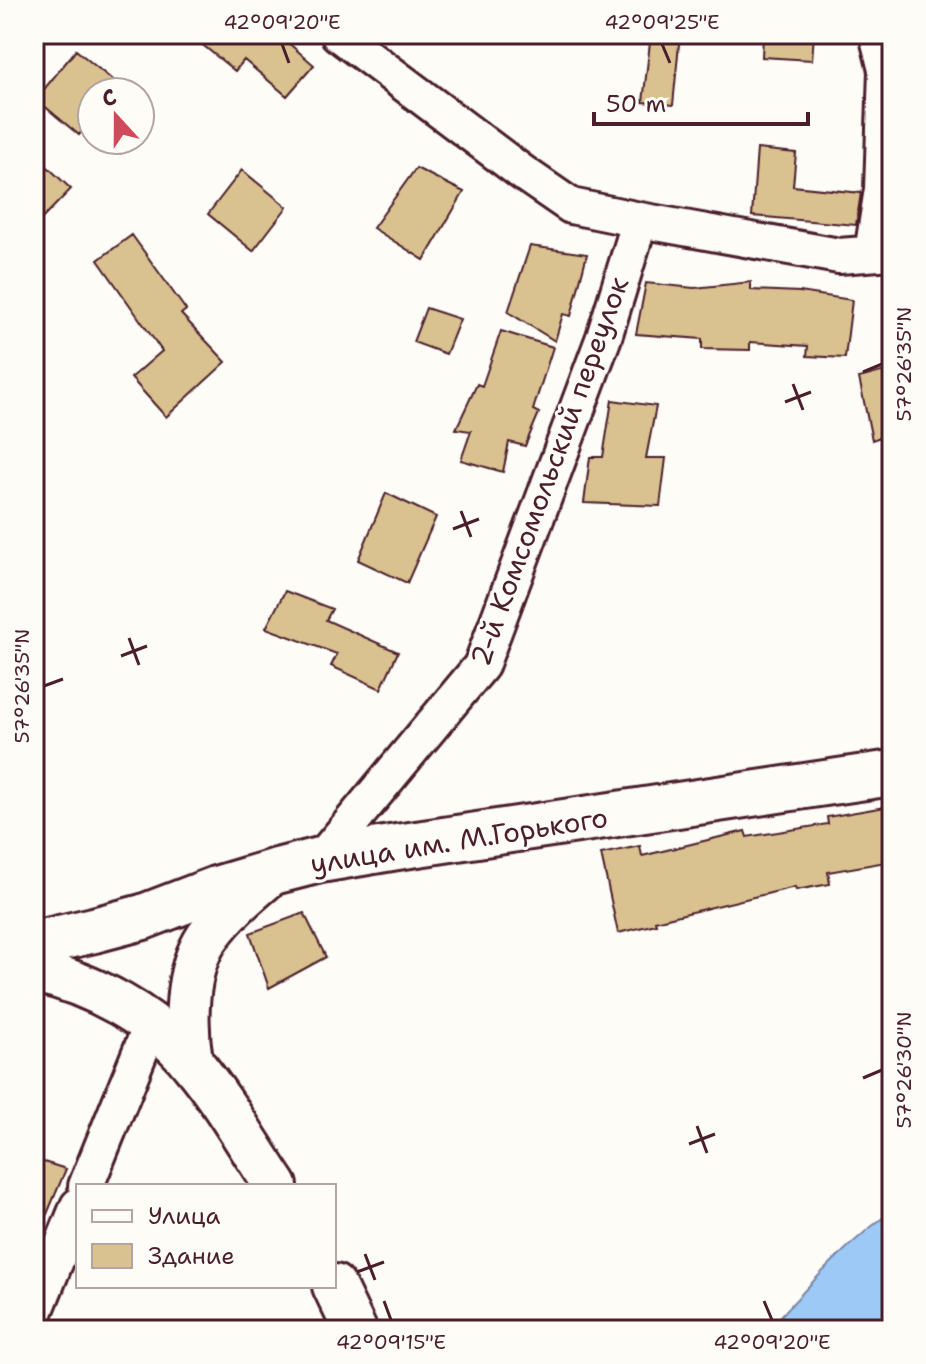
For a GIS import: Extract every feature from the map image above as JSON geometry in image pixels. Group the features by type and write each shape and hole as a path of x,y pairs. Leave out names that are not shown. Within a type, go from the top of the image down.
{"main road":[{"name":"улица им. М.Горького","path":"34,944 143,917 216,889 320,860 892,773"}],"street":[{"path":"338,34 571,206 839,256 882,252 886,70 877,34"},
{"name":"2-й Комсомольский переулок","path":"320,860 481,666 604,337 640,220"},
{"path":"191,1061 187,1035 188,1000 195,964 205,940 230,910 273,872"},
{"path":"34,971 78,983 151,1025 191,1061 275,1184"},
{"path":"87,1184 151,1025"},
{"path":"34,1315 76,1211"},
{"path":"335,1288 355,1330"}],"water":[{"path":"892,1211 892,1330 768,1330 842,1253"}],"building":[{"path":"189,34 278,34 314,65 287,96 244,60 235,71"},
{"path":"651,34 680,34 673,105 643,102"},
{"path":"763,34 814,34 812,60 762,57"},
{"path":"76,50 108,76 76,76 76,132 36,99"},
{"path":"757,149 796,153 793,186 861,193 856,225 752,216"},
{"path":"34,154 71,189 34,227"},
{"path":"416,168 464,192 424,260 373,228"},
{"path":"242,170 287,207 253,251 208,214"},
{"path":"132,235 186,310 181,314 226,362 166,417 131,378 162,351 98,260"},
{"path":"530,246 587,254 571,316 563,314 555,341 508,312"},
{"path":"751,282 751,290 800,292 852,300 845,358 807,356 808,346 750,342 750,350 702,349 702,339 636,334 646,283 694,288"},
{"path":"426,308 460,319 446,354 413,342"},
{"path":"501,331 553,347 533,410 539,413 525,446 509,442 503,472 461,460 471,431 456,429 477,384 482,386"},
{"path":"892,369 892,433 872,440 859,378"},
{"path":"612,400 656,406 646,458 666,458 660,506 584,503 590,457 603,457"},
{"path":"386,493 436,517 407,583 358,560"},
{"path":"285,591 332,609 326,620 398,652 381,689 331,666 337,654 266,628"},
{"path":"885,807 892,861 828,872 830,884 796,890 795,887 618,933 601,854 640,846 642,856 745,831 747,837 828,824 827,817"},
{"path":"304,913 326,957 269,988 250,933"},
{"path":"34,1159 66,1169 34,1245"}]}
